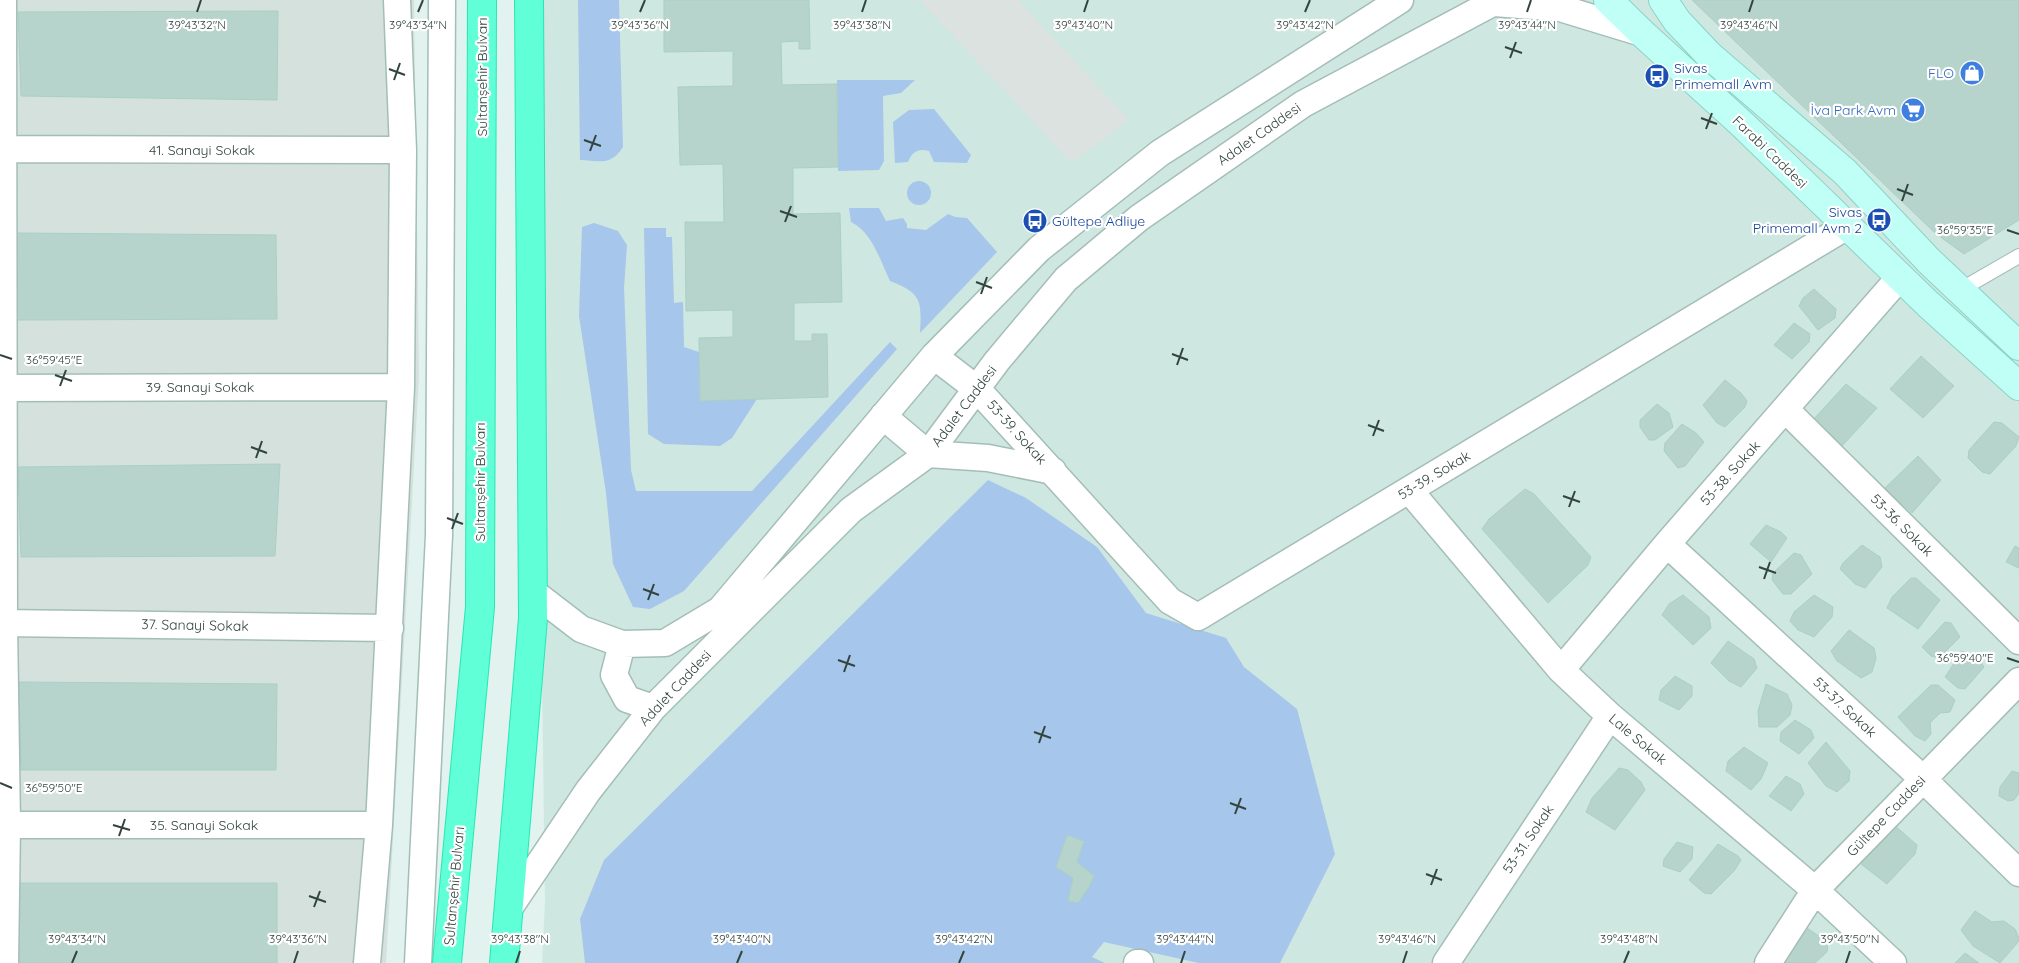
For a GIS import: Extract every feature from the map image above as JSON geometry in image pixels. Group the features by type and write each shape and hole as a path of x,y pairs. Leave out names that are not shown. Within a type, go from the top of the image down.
{"highway":[{"name":"Sultanşehir Bulvarı","path":"447,963 480,607 482,0"},
{"path":"504,963 510,907 533,592 529,0"}],"street":[{"path":"4,0 2,149 2,623 5,963"},
{"path":"367,963 379,825 401,387 403,150 397,0"},
{"path":"418,963 439,535 442,0"},
{"path":"533,592 582,629 622,644 665,643 720,610 934,356 1039,249 1160,153 1400,0"},
{"name":"Farabi Caddesi","path":"1608,0 1742,124 1900,277 2019,386"},
{"path":"1663,0 1677,20 1709,55 1845,172 1929,261 2019,346"},
{"path":"1495,1 1560,8 1642,33"},
{"name":"Adalet Caddesi","path":"510,907 588,791 654,708 851,510 928,454 977,389 1066,279 1139,218 1303,104 1495,1"},
{"name":"41. Sanayi Sokak","path":"2,149 403,150"},
{"name":"53-39. Sokak","path":"934,356 977,389 1170,601 1198,617 1847,226"},
{"name":"53-38. Sokak","path":"1561,670 1667,544 1786,410 1900,277"},
{"name":"39. Sanayi Sokak","path":"2,388 401,387"},
{"name":"53-36. Sokak","path":"1786,410 2019,640"},
{"path":"883,416 928,454"},
{"name":"53-39. Sokak","path":"928,454 988,458 1053,471"},
{"name":"Lale Sokak","path":"1409,490 1561,670 1610,716 1815,890 1893,963"},
{"name":"53-37. Sokak","path":"1667,544 1923,779 2019,873"},
{"name":"37. Sanayi Sokak","path":"2,623 390,628"},
{"path":"622,644 614,676 626,699 654,708"},
{"name":"Gültepe Caddesi","path":"1768,963 1815,890 2019,680"},
{"name":"53-31. Sokak","path":"1446,963 1610,716"},
{"name":"35. Sanayi Sokak","path":"4,825 379,825"}],"lane":[{"path":"1960,290 2019,256"}],"shaded area":[{"path":"0,0 414,0 419,376 386,963 0,963"},
{"path":"533,0 2019,0 2019,963 542,963 545,902"},
{"path":"578,0 619,0 623,147 614,157 604,161 580,160"},
{"path":"920,0 1018,0 1129,120 1072,163"},
{"path":"837,80 915,80 901,93 883,96 884,161 879,170 838,171"},
{"path":"934,109 971,155 967,163 934,162 929,151 922,150 914,153 908,162 895,163 893,122 909,110"},
{"path":"914,181 924,181 931,188 931,198 924,205 914,205 907,198 907,188"},
{"path":"849,208 879,208 886,221 903,218 907,228 926,230 948,214 967,218 997,252 920,333 921,313 917,299 908,290 890,281 879,256 865,232 851,222"},
{"path":"594,223 618,231 627,245 624,288 631,470 636,491 752,491 890,342 897,349 684,591 650,609 633,607 613,564 606,493 579,316 582,227"},
{"path":"644,228 666,228 666,237 672,237 674,303 683,302 684,347 699,352 700,400 757,399 732,438 720,446 664,444 648,434"},
{"path":"988,480 1026,498 1097,547 1146,613 1226,638 1244,667 1297,709 1335,854 1280,963 1199,963 1104,942 1092,957 1105,963 585,963 580,919 604,860"}],"building":[{"path":"664,0 809,0 810,49 799,49 799,41 781,42 782,85 837,84 838,167 793,168 793,214 840,213 842,302 794,303 794,341 812,341 812,334 827,334 828,397 700,401 699,338 733,337 733,310 686,311 685,222 724,222 723,164 680,165 678,87 733,86 733,51 664,52"},
{"name":"İva Park Avm","path":"1692,0 2019,0 2019,220 1964,254 1935,233"},
{"path":"278,11 277,100 21,96 18,12"},
{"path":"17,233 276,235 277,319 17,320"},
{"path":"1814,289 1836,309 1835,318 1818,330 1799,306 1803,298"},
{"path":"1794,323 1810,334 1809,342 1792,359 1774,345"},
{"path":"1921,356 1954,386 1923,418 1890,389"},
{"path":"1725,380 1741,393 1747,401 1745,407 1725,427 1717,423 1703,405"},
{"path":"1846,384 1877,408 1842,446 1812,421"},
{"path":"1657,404 1669,413 1673,427 1655,440 1649,440 1640,427 1640,420"},
{"path":"1994,422 2002,423 2019,437 2016,446 1990,474 1982,472 1968,458 1969,450"},
{"path":"1682,424 1696,433 1704,442 1685,466 1678,468 1664,451 1665,443"},
{"path":"1918,456 1941,480 1912,513 1885,488"},
{"path":"280,464 275,556 21,557 18,467"},
{"path":"1525,489 1534,494 1591,557 1588,565 1548,603 1482,529 1489,519"},
{"path":"1766,525 1781,532 1787,538 1771,562 1750,544"},
{"path":"1862,545 1880,557 1882,567 1865,588 1855,584 1840,569 1843,563"},
{"path":"2015,546 2019,548 2019,568 2006,562"},
{"path":"1794,553 1801,555 1812,574 1791,594 1783,594 1772,580 1773,573"},
{"path":"1911,578 1916,578 1940,600 1918,629 1887,608 1892,597"},
{"path":"1683,595 1709,617 1711,628 1693,645 1662,615 1669,604"},
{"path":"1814,595 1833,607 1832,617 1814,637 1798,630 1790,621 1794,612"},
{"path":"1945,622 1951,623 1960,637 1939,658 1931,656 1922,647"},
{"path":"1849,630 1874,648 1876,658 1872,672 1861,678 1837,661 1831,651"},
{"path":"1728,641 1754,659 1757,668 1741,687 1729,681 1711,663"},
{"path":"1962,651 1979,659 1984,667 1965,689 1958,688 1945,677"},
{"path":"1675,676 1692,686 1692,696 1679,710 1659,700 1661,690"},
{"path":"19,682 277,684 276,770 21,770"},
{"path":"1766,684 1787,694 1792,705 1790,715 1777,727 1759,727 1758,711"},
{"path":"1931,685 1938,685 1955,700 1950,712 1940,713 1930,723 1931,734 1925,741 1915,736 1898,717"},
{"path":"1795,720 1811,730 1814,738 1799,754 1780,741 1781,732"},
{"path":"1826,742 1850,771 1849,781 1837,792 1826,786 1808,763"},
{"path":"1744,747 1768,763 1761,779 1751,790 1726,771 1728,761"},
{"path":"1619,768 1628,770 1641,782 1645,790 1615,830 1586,812 1592,798"},
{"path":"2012,771 2019,773 2019,793 2014,800 2008,801 1999,796 2000,787"},
{"path":"1786,776 1800,784 1804,794 1791,811 1769,796"},
{"path":"1893,824 1917,845 1915,854 1887,884 1861,864 1867,850"},
{"path":"1067,835 1084,841 1077,862 1094,876 1078,903 1068,901 1073,878 1056,867"},
{"path":"1677,842 1693,847 1692,859 1680,872 1663,866 1664,859"},
{"path":"1718,844 1738,856 1741,860 1734,871 1711,894 1704,893 1689,880"},
{"path":"18,883 277,883 277,963 20,963"},
{"path":"1975,911 1992,922 2004,921 2015,929 2019,941 2000,963 1973,946 1961,930"},
{"path":"1804,926 1828,942 1827,952 1815,963 1785,963 1781,957"},
{"path":"1965,953 1979,963 1955,963"}],"place":[{"name":"FLO","path":"1972,73"},
{"name":"Sivas Primemall Avm","path":"1657,76"},
{"name":"İva Park Avm","path":"1913,110"},
{"name":"Sivas Primemall Avm 2","path":"1879,220"},
{"name":"Gültepe Adliye","path":"1035,221"}]}
